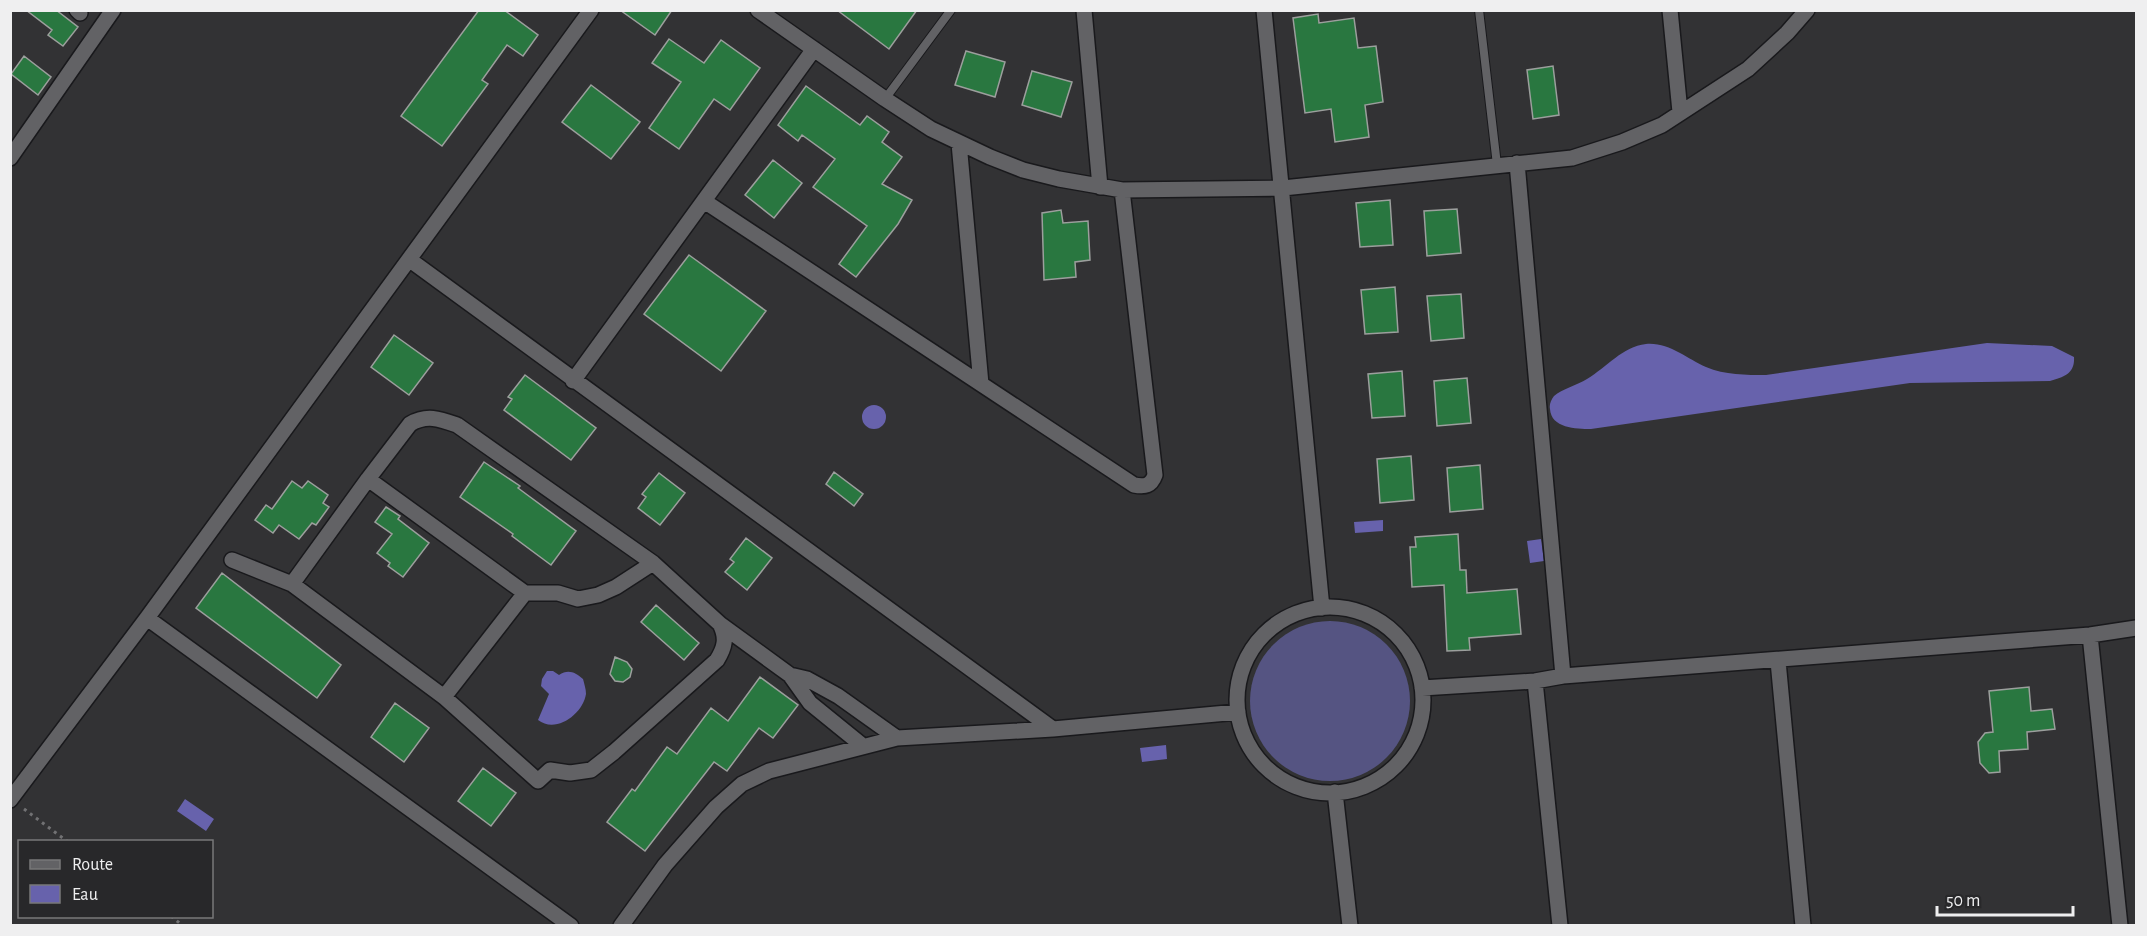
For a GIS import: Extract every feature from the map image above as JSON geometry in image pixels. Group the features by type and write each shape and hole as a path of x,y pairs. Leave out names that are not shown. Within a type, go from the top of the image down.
{"street":[{"path":"10,158 113,10"},
{"path":"11,800 410,260 591,10"},
{"path":"758,10 885,99 931,129 959,143 1023,170 1122,190 1282,188 1572,158 1623,142 1662,125 1748,69 1787,33 1807,10"},
{"path":"1084,10 1100,187"},
{"path":"1264,10 1322,608"},
{"path":"1670,10 1680,112"},
{"path":"573,381 814,49"},
{"path":"959,143 981,384"},
{"path":"1517,163 1563,676"},
{"path":"704,201 1134,485 1148,485 1153,482 1155,475 1153,447 1122,190"},
{"path":"410,260 1053,729"},
{"path":"292,584 410,424 417,420 436,417 457,425 652,563 720,624 789,675 810,703 863,747"},
{"path":"368,478 525,593 558,594 578,599 598,595 616,587 652,563"},
{"path":"232,560 292,584 444,697 538,781 550,770 570,773 591,770 614,752 717,660 725,641 720,624"},
{"path":"444,697 525,593"},
{"path":"1322,608 1350,609 1366,614 1393,631 1412,657 1422,688 1420,719 1415,735 1398,762 1372,782 1358,788 1335,792 1294,786 1267,768 1248,743 1241,728 1238,712 1237,696 1244,664 1257,644 1274,626 1287,617 1302,611 1322,608"},
{"path":"147,618 571,926"},
{"path":"1422,688 1535,681 1563,676 2090,635 2136,628"},
{"path":"2090,635 2120,926"},
{"path":"1778,661 1803,926"},
{"path":"789,675 807,679 838,696 897,738"},
{"path":"1535,681 1560,926"},
{"path":"621,926 647,887 716,807 742,784 769,771 897,738 1053,729 1238,712"},
{"path":"1335,792 1346,925"}],"lane":[{"path":"885,99 951,10"},
{"path":"1479,10 1497,165"}],"path":[{"path":"11,800 65,840"}],"shaded area":[{"path":"1330,621 1361,627 1387,644 1404,670 1410,701 1404,732 1387,758 1361,775 1330,781 1299,775 1273,758 1256,732 1250,701 1256,670 1273,644 1299,627"}],"water":[{"path":"1987,343 2052,346 2074,357 2073,367 2068,374 2050,381 1910,383 1591,429 1572,428 1559,424 1551,415 1550,404 1554,396 1587,379 1629,349 1646,344 1670,348 1706,367 1721,372 1766,375"},
{"path":"874,405 883,408 886,417 883,426 874,429 865,426 862,417 865,408"},
{"path":"1383,520 1383,531 1355,533 1354,522"},
{"path":"1541,539 1544,561 1530,563 1527,541"},
{"path":"547,671 553,671 559,675 571,672 577,675 583,679 586,692 584,701 574,715 568,720 553,725 538,720 549,694 541,686"},
{"path":"1166,745 1167,759 1142,762 1140,748"},
{"path":"185,799 214,819 206,831 177,811"}],"building":[{"path":"26,10 56,10 78,27 63,46 48,35 52,30"},
{"path":"479,10 504,10 538,35 523,56 507,45 482,80 488,84 442,146 401,116"},
{"path":"620,10 672,10 655,35"},
{"path":"837,10 917,10 889,49"},
{"path":"1318,14 1319,23 1354,18 1358,48 1376,46 1383,102 1365,105 1369,137 1335,142 1331,109 1305,113 1293,18"},
{"path":"669,39 704,63 721,40 760,68 730,110 714,99 679,149 649,128 681,82 652,63"},
{"path":"966,51 1005,62 995,97 955,85"},
{"path":"24,56 51,77 38,95 11,74"},
{"path":"1553,66 1559,115 1533,119 1527,70"},
{"path":"1032,71 1072,82 1061,117 1022,105"},
{"path":"591,85 640,122 611,159 562,122"},
{"path":"806,86 860,125 867,116 889,132 882,142 902,157 882,184 912,200 898,224 856,277 839,264 867,226 813,187 835,159 802,135 798,141 778,125"},
{"path":"773,160 802,183 774,218 745,195"},
{"path":"1390,200 1393,245 1360,247 1356,203"},
{"path":"1457,209 1461,253 1427,256 1424,211"},
{"path":"1061,210 1063,223 1088,221 1090,260 1075,262 1076,277 1044,280 1042,213"},
{"path":"689,255 766,311 721,371 644,314"},
{"path":"1395,287 1398,332 1365,334 1361,290"},
{"path":"1461,294 1464,338 1431,341 1427,296"},
{"path":"394,335 433,363 409,395 371,367"},
{"path":"1402,371 1405,416 1372,418 1368,374"},
{"path":"525,375 596,428 571,460 504,410 512,399 508,397"},
{"path":"1467,378 1471,423 1437,426 1434,381"},
{"path":"1411,456 1414,500 1380,503 1377,459"},
{"path":"484,462 520,486 518,488 576,531 551,565 512,536 513,534 460,497"},
{"path":"1480,465 1483,509 1450,512 1447,468"},
{"path":"834,472 863,494 854,506 826,484"},
{"path":"659,473 685,493 660,525 638,508 646,497 642,494"},
{"path":"292,481 302,488 308,481 328,495 323,503 329,507 316,525 312,523 299,539 279,525 273,533 255,520 266,505 272,509"},
{"path":"386,507 400,516 398,519 429,543 403,577 388,566 390,563 377,553 392,534 375,522"},
{"path":"1458,534 1460,570 1466,570 1467,593 1517,589 1521,634 1469,638 1470,650 1447,651 1444,585 1412,587 1410,547 1416,547 1415,537"},
{"path":"746,538 772,558 747,590 725,572 734,562 730,559"},
{"path":"222,573 341,665 317,698 196,608"},
{"path":"656,605 699,643 684,660 641,622"},
{"path":"615,657 627,662 632,669 630,677 623,682 615,681 610,674"},
{"path":"760,677 798,705 773,738 759,728 727,771 714,762 645,851 607,822 632,789 635,791 667,747 677,754 711,708 728,721"},
{"path":"2029,687 2031,711 2052,709 2055,729 2027,732 2028,749 1999,751 2000,772 1989,773 1980,763 1978,742 1985,733 1993,732 1989,691"},
{"path":"395,703 429,728 404,762 371,737"},
{"path":"483,768 516,793 491,826 458,801"}]}
